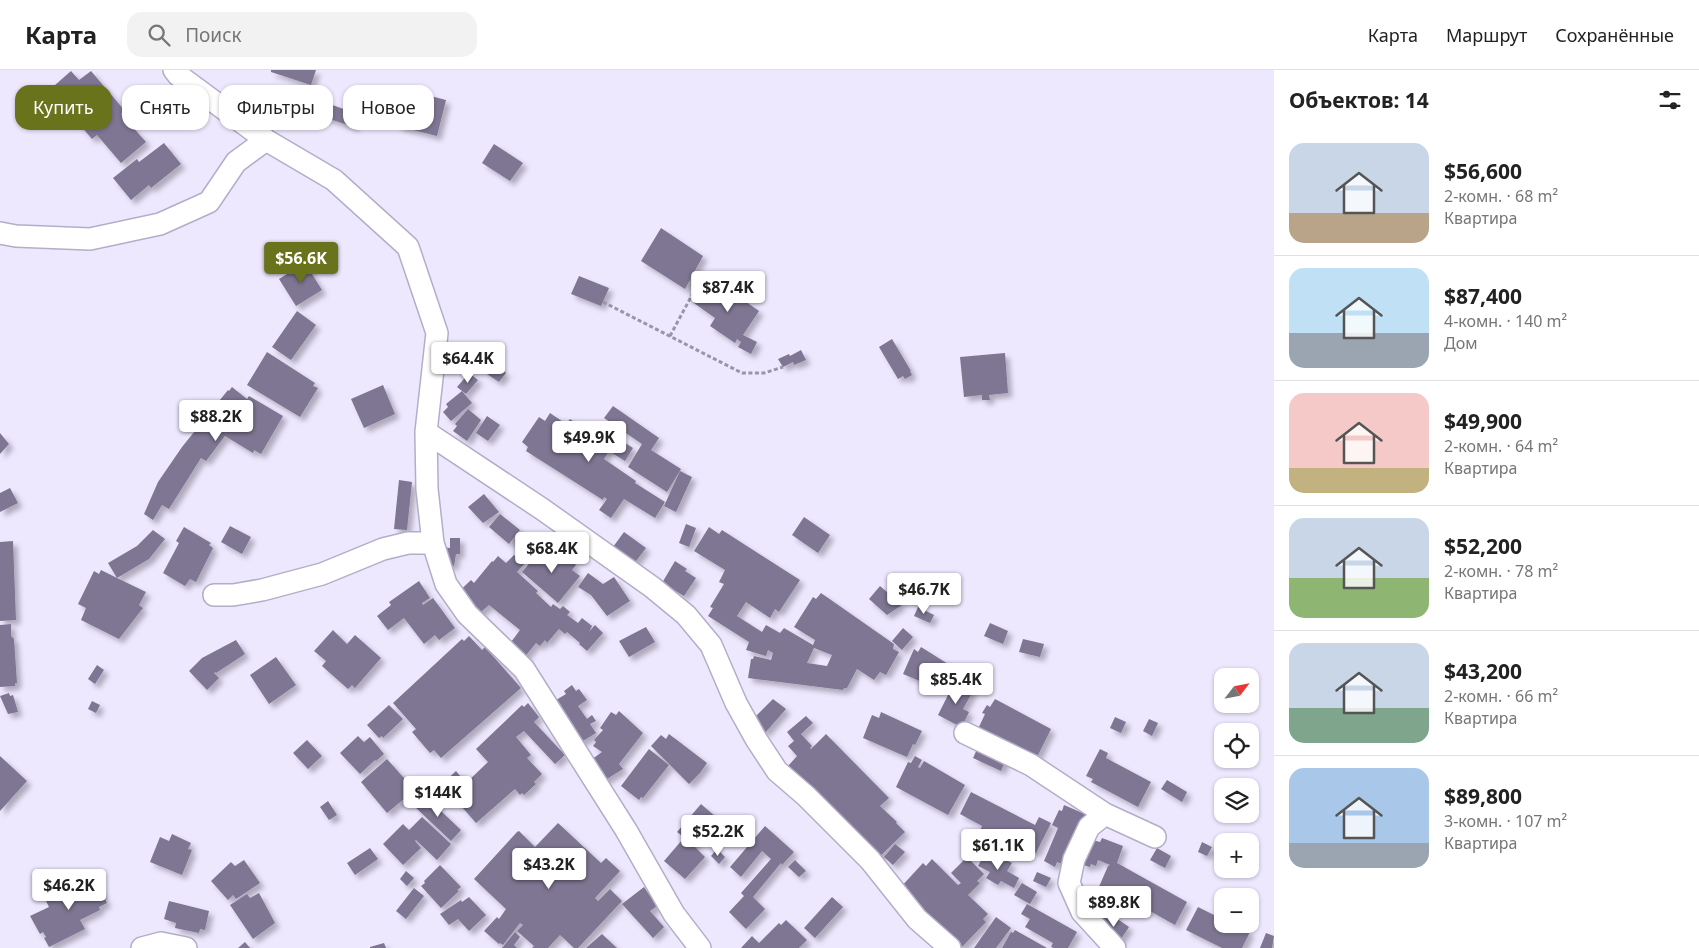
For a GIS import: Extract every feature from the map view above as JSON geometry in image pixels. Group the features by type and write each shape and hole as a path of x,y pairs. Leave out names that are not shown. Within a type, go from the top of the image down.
{"street":[{"path":"174,70 178,75 266,140 334,180 408,247 437,333 426,432 427,489 434,543 446,584 467,614 524,669 626,830 674,914 700,948"},
{"path":"0,233 16,236 90,239 160,224 209,202 236,162 266,140"},
{"path":"426,432 542,509 652,588 686,615 711,645 736,703 756,740 777,770 870,860 918,918 950,948"},
{"path":"214,595 233,595 262,590 322,574 383,549 408,543 434,543"},
{"path":"965,732 1032,765 1105,814 1155,837"},
{"path":"1105,814 1089,827 1074,859 1069,884 1082,912 1115,948"},
{"path":"142,948 161,943 186,948"}],"path":[{"path":"670,336 698,284 690,279"},
{"path":"692,297 696,300"},
{"path":"603,302 742,373 764,374 783,367"}],"building":[{"path":"271,70 316,70 311,85 271,72"},
{"path":"71,71 79,80 91,71 103,85 55,85"},
{"path":"112,96 122,107 122,130 135,130 146,142 121,163 97,135 92,139 84,130 112,130"},
{"path":"434,97 446,100 437,136 413,130 434,130"},
{"path":"333,105 343,109 343,123 333,120"},
{"path":"164,143 181,164 151,188 149,185 131,200 113,178 137,159 139,162"},
{"path":"494,144 523,163 510,181 482,163"},
{"path":"661,228 703,256 685,289 641,261"},
{"path":"305,263 322,290 296,306 279,279"},
{"path":"579,276 609,288 601,306 571,294"},
{"path":"709,278 759,311 743,335 757,342 751,354 738,347 741,342 737,339 735,343 710,326 715,318 694,303"},
{"path":"297,311 316,325 291,360 272,347"},
{"path":"892,339 911,371 912,375 905,379 903,376 898,379 879,347"},
{"path":"801,350 806,360 794,365 793,362 783,367 778,359 789,354 790,356"},
{"path":"267,352 315,383 313,386 318,388 300,417 247,385"},
{"path":"1005,353 1008,393 989,395 990,400 982,400 982,395 964,397 960,357"},
{"path":"491,362 506,373 499,382 484,372"},
{"path":"469,373 478,380 466,394 457,387"},
{"path":"383,385 395,414 364,428 351,399"},
{"path":"232,387 247,399 249,396 283,416 261,454 254,450 253,453 225,436 206,461 201,458 169,509 162,505 153,520 144,514 158,482 182,447"},
{"path":"462,391 472,403 451,421 443,412 448,407 446,404"},
{"path":"613,406 659,438 651,450 681,469 667,492 628,467 642,444 604,418"},
{"path":"468,409 481,420 467,441 453,431 457,426 455,424"},
{"path":"550,413 566,424 570,419 598,438 603,429 633,448 625,461 609,451 604,459 636,481 635,483 665,502 655,518 624,499 611,518 599,510 607,499 604,497 603,500 526,451 528,447 522,442 539,417 545,421"},
{"path":"487,416 500,425 488,441 476,433"},
{"path":"0,433 9,444 0,454"},
{"path":"680,471 692,477 676,512 664,506"},
{"path":"399,480 412,482 407,530 394,529"},
{"path":"10,488 18,503 0,512 0,493"},
{"path":"484,494 499,512 483,523 468,507"},
{"path":"500,514 520,530 509,544 489,527"},
{"path":"804,517 830,535 818,553 792,535"},
{"path":"686,524 696,528 689,547 679,543"},
{"path":"230,526 251,537 242,554 221,542"},
{"path":"184,527 211,543 209,545 213,548 196,582 190,579 185,586 163,573 179,543 176,541"},
{"path":"709,527 719,534 722,530 800,580 779,612 775,609 770,618 746,602 737,616 762,632 766,625 780,633 784,628 813,645 815,640 794,627 813,597 816,599 821,593 894,644 893,649 899,652 886,675 880,672 874,680 857,669 847,688 843,690 748,678 751,659 754,656 771,660 773,653 768,650 766,656 746,650 749,642 708,616 713,608 710,607 724,584 719,582 725,570 694,551","holes":["814,648 832,655 827,666 807,663"]},
{"path":"153,530 165,539 149,559 117,578 108,563 137,546"},
{"path":"624,532 646,548 634,564 613,547"},
{"path":"450,538 460,538 460,554 456,554 454,566 439,564 442,547 450,548"},
{"path":"13,541 16,620 0,621 0,542"},
{"path":"544,546 560,560 564,555 576,565 572,570 580,576 558,603 522,572"},
{"path":"514,555 524,564 517,572 538,591 536,593 551,607 553,604 560,609 563,606 570,612 567,615 578,623 582,618 592,626 589,632 595,625 603,633 587,651 567,632 565,634 559,629 547,643 545,640 540,646 536,643 523,659 508,646 520,630 489,605 474,618 454,596 471,580 474,583 498,556 506,563"},
{"path":"675,561 696,578 684,596 662,583"},
{"path":"101,570 146,592 139,605 143,608 119,639 81,620 86,608 78,604 94,571 99,574"},
{"path":"588,573 603,584 614,577 630,601 607,616 591,595 578,587"},
{"path":"419,581 430,598 422,603 423,605 433,598 455,628 439,640 435,635 424,644 404,618 388,630 377,616 391,605 389,602"},
{"path":"880,586 902,605 887,615 869,599"},
{"path":"918,607 934,615 930,623 914,616"},
{"path":"990,623 1008,631 1003,644 984,636"},
{"path":"11,624 17,683 15,683 15,686 0,687 0,625"},
{"path":"646,627 655,642 629,657 619,641"},
{"path":"903,628 913,637 902,650 892,641"},
{"path":"333,630 347,644 355,635 381,658 355,688 352,685 348,689 322,666 326,661 314,651"},
{"path":"469,636 482,650 485,647 521,688 441,758 434,750 430,753 412,732 416,729 393,703 462,639 464,641"},
{"path":"1023,639 1044,644 1040,657 1019,652"},
{"path":"236,640 245,654 215,672 219,678 207,690 189,671 202,658"},
{"path":"921,647 948,664 934,687 903,674 914,649 918,652"},
{"path":"276,657 296,685 269,704 250,675"},
{"path":"97,665 104,670 95,684 88,679"},
{"path":"959,684 973,691 963,709 969,712 964,722 962,721 959,726 938,715 953,685 958,687"},
{"path":"572,685 576,691 579,689 587,700 578,706 587,719 592,715 596,721 590,724 596,733 578,744 551,703 566,694 564,691"},
{"path":"9,693 10,696 13,695 18,712 8,714 0,696"},
{"path":"773,699 786,709 765,733 751,721"},
{"path":"995,699 1051,729 1037,757 978,729 985,714 982,713 987,705 990,707"},
{"path":"92,701 100,705 96,713 88,709"},
{"path":"528,703 539,717 534,722 565,755 555,764 524,731 516,737 531,755 527,758 542,774 534,782 536,784 524,795 522,793 520,795 515,789 476,823 442,784 456,771 466,783 488,762 476,749 522,705 524,707"},
{"path":"389,705 403,719 383,738 382,736 379,738 367,725"},
{"path":"619,711 643,733 619,764 623,769 602,782 588,762 602,752 593,746 596,742 594,740 603,730 600,728 611,712 616,715"},
{"path":"881,712 922,731 907,757 863,738 872,715 879,718"},
{"path":"806,716 813,723 801,734 812,746 810,748 826,734 889,798 880,806 905,832 871,865 780,775 797,756 788,746 794,741 787,732"},
{"path":"1115,717 1126,722 1121,733 1110,728"},
{"path":"1149,719 1158,723 1152,736 1143,731"},
{"path":"669,734 707,763 689,784 651,746 661,735 666,739"},
{"path":"358,736 364,742 370,737 384,754 360,774 340,753"},
{"path":"307,740 322,756 308,769 293,753"},
{"path":"979,745 1007,757 1001,771 973,758"},
{"path":"649,749 669,765 643,798 641,797 639,800 621,786"},
{"path":"1100,749 1108,753 1106,758 1151,782 1138,807 1091,782 1093,779 1086,776"},
{"path":"0,756 27,781 0,811"},
{"path":"915,756 922,760 918,767 920,768 924,761 965,785 948,815 896,787 908,762 911,763"},
{"path":"387,759 412,787 408,790 411,793 387,813 361,782"},
{"path":"1167,780 1187,792 1182,802 1161,789"},
{"path":"971,792 1035,825 1039,817 1051,823 1036,853 1024,847 1023,851 980,831 982,826 960,814"},
{"path":"424,795 461,830 451,841 414,806"},
{"path":"328,801 337,815 329,820 320,807"},
{"path":"701,804 716,817 693,845 705,857 685,879 664,861 682,840 686,839 677,832"},
{"path":"1064,805 1087,815 1065,865 1057,862 1055,867 1044,861 1058,828 1052,825 1059,810 1062,811"},
{"path":"422,817 451,844 437,860 416,840 421,848 403,865 383,844 403,824 409,830"},
{"path":"558,823 601,863 606,858 620,871 595,898 598,901 610,889 622,901 578,948 574,948 560,935 548,948 532,948 534,946 517,931 523,925 520,923 503,945 499,944 484,931 497,917 499,919 506,909 474,879 517,832 519,831 535,847"},
{"path":"765,826 794,852 782,865 781,863 753,897 765,909 746,929 729,912 744,896 741,893 771,859 762,851 741,877 730,867"},
{"path":"172,834 191,843 188,849 192,850 182,875 150,862 160,837 169,841"},
{"path":"1102,838 1123,846 1117,863 1187,902 1175,925 1150,911 1098,889 1110,865 1098,860 1096,866 1091,864 1090,867 1080,864 1093,840 1100,842"},
{"path":"1202,842 1212,847 1207,856 1198,852"},
{"path":"895,844 905,852 893,865 884,857"},
{"path":"370,848 378,859 355,875 347,863"},
{"path":"1157,848 1171,856 1165,868 1150,860"},
{"path":"717,849 725,857 719,864 711,856"},
{"path":"985,853 1000,861 1002,858 1012,863 1007,871 1019,878 1014,888 1001,881 998,885 986,878 990,872 978,866"},
{"path":"967,857 984,874 977,881 980,883 968,895 988,914 983,919 986,922 961,948 899,889 923,863 926,866 932,859 958,885 961,883 951,873"},
{"path":"244,860 260,883 236,899 233,895 228,900 211,881 231,862 235,866"},
{"path":"795,860 806,871 799,877 788,867"},
{"path":"440,865 461,887 441,908 421,886"},
{"path":"406,871 414,878 407,886 400,879"},
{"path":"1037,872 1051,878 1046,887 1033,881"},
{"path":"93,876 107,903 99,907 100,910 80,920 85,929 49,947 43,932 40,934 30,916 49,907 46,901"},
{"path":"1022,883 1037,892 1030,904 1014,895"},
{"path":"644,887 657,906 650,911 664,927 653,938 622,904"},
{"path":"414,888 424,896 406,919 396,911"},
{"path":"259,893 275,923 253,939 230,905 247,894 250,898"},
{"path":"469,897 486,915 469,931 458,919 449,925 440,914"},
{"path":"832,897 843,907 815,938 804,928"},
{"path":"169,901 209,911 205,930 200,929 199,933 175,928 176,923 164,919"},
{"path":"1027,904 1077,932 1068,948 1051,947 1053,943 1025,927 1030,919 1021,914"},
{"path":"1198,907 1214,915 1214,933 1250,933 1242,948 1222,948 1186,930"},
{"path":"1104,913 1112,918 1113,916 1129,927 1117,945 1099,921"},
{"path":"996,917 1011,928 996,948 974,948"},
{"path":"786,920 807,940 799,948 741,948 752,936 759,943 779,923 781,925"},
{"path":"1015,930 1047,948 1002,948 1011,932 1013,933"},
{"path":"515,932 520,937 514,945 517,948 502,948"},
{"path":"1266,933 1274,936 1272,948 1260,948"},
{"path":"602,934 617,948 586,948"},
{"path":"245,942 250,948 238,948"},
{"path":"384,943 386,948 370,948 370,947"}]}
